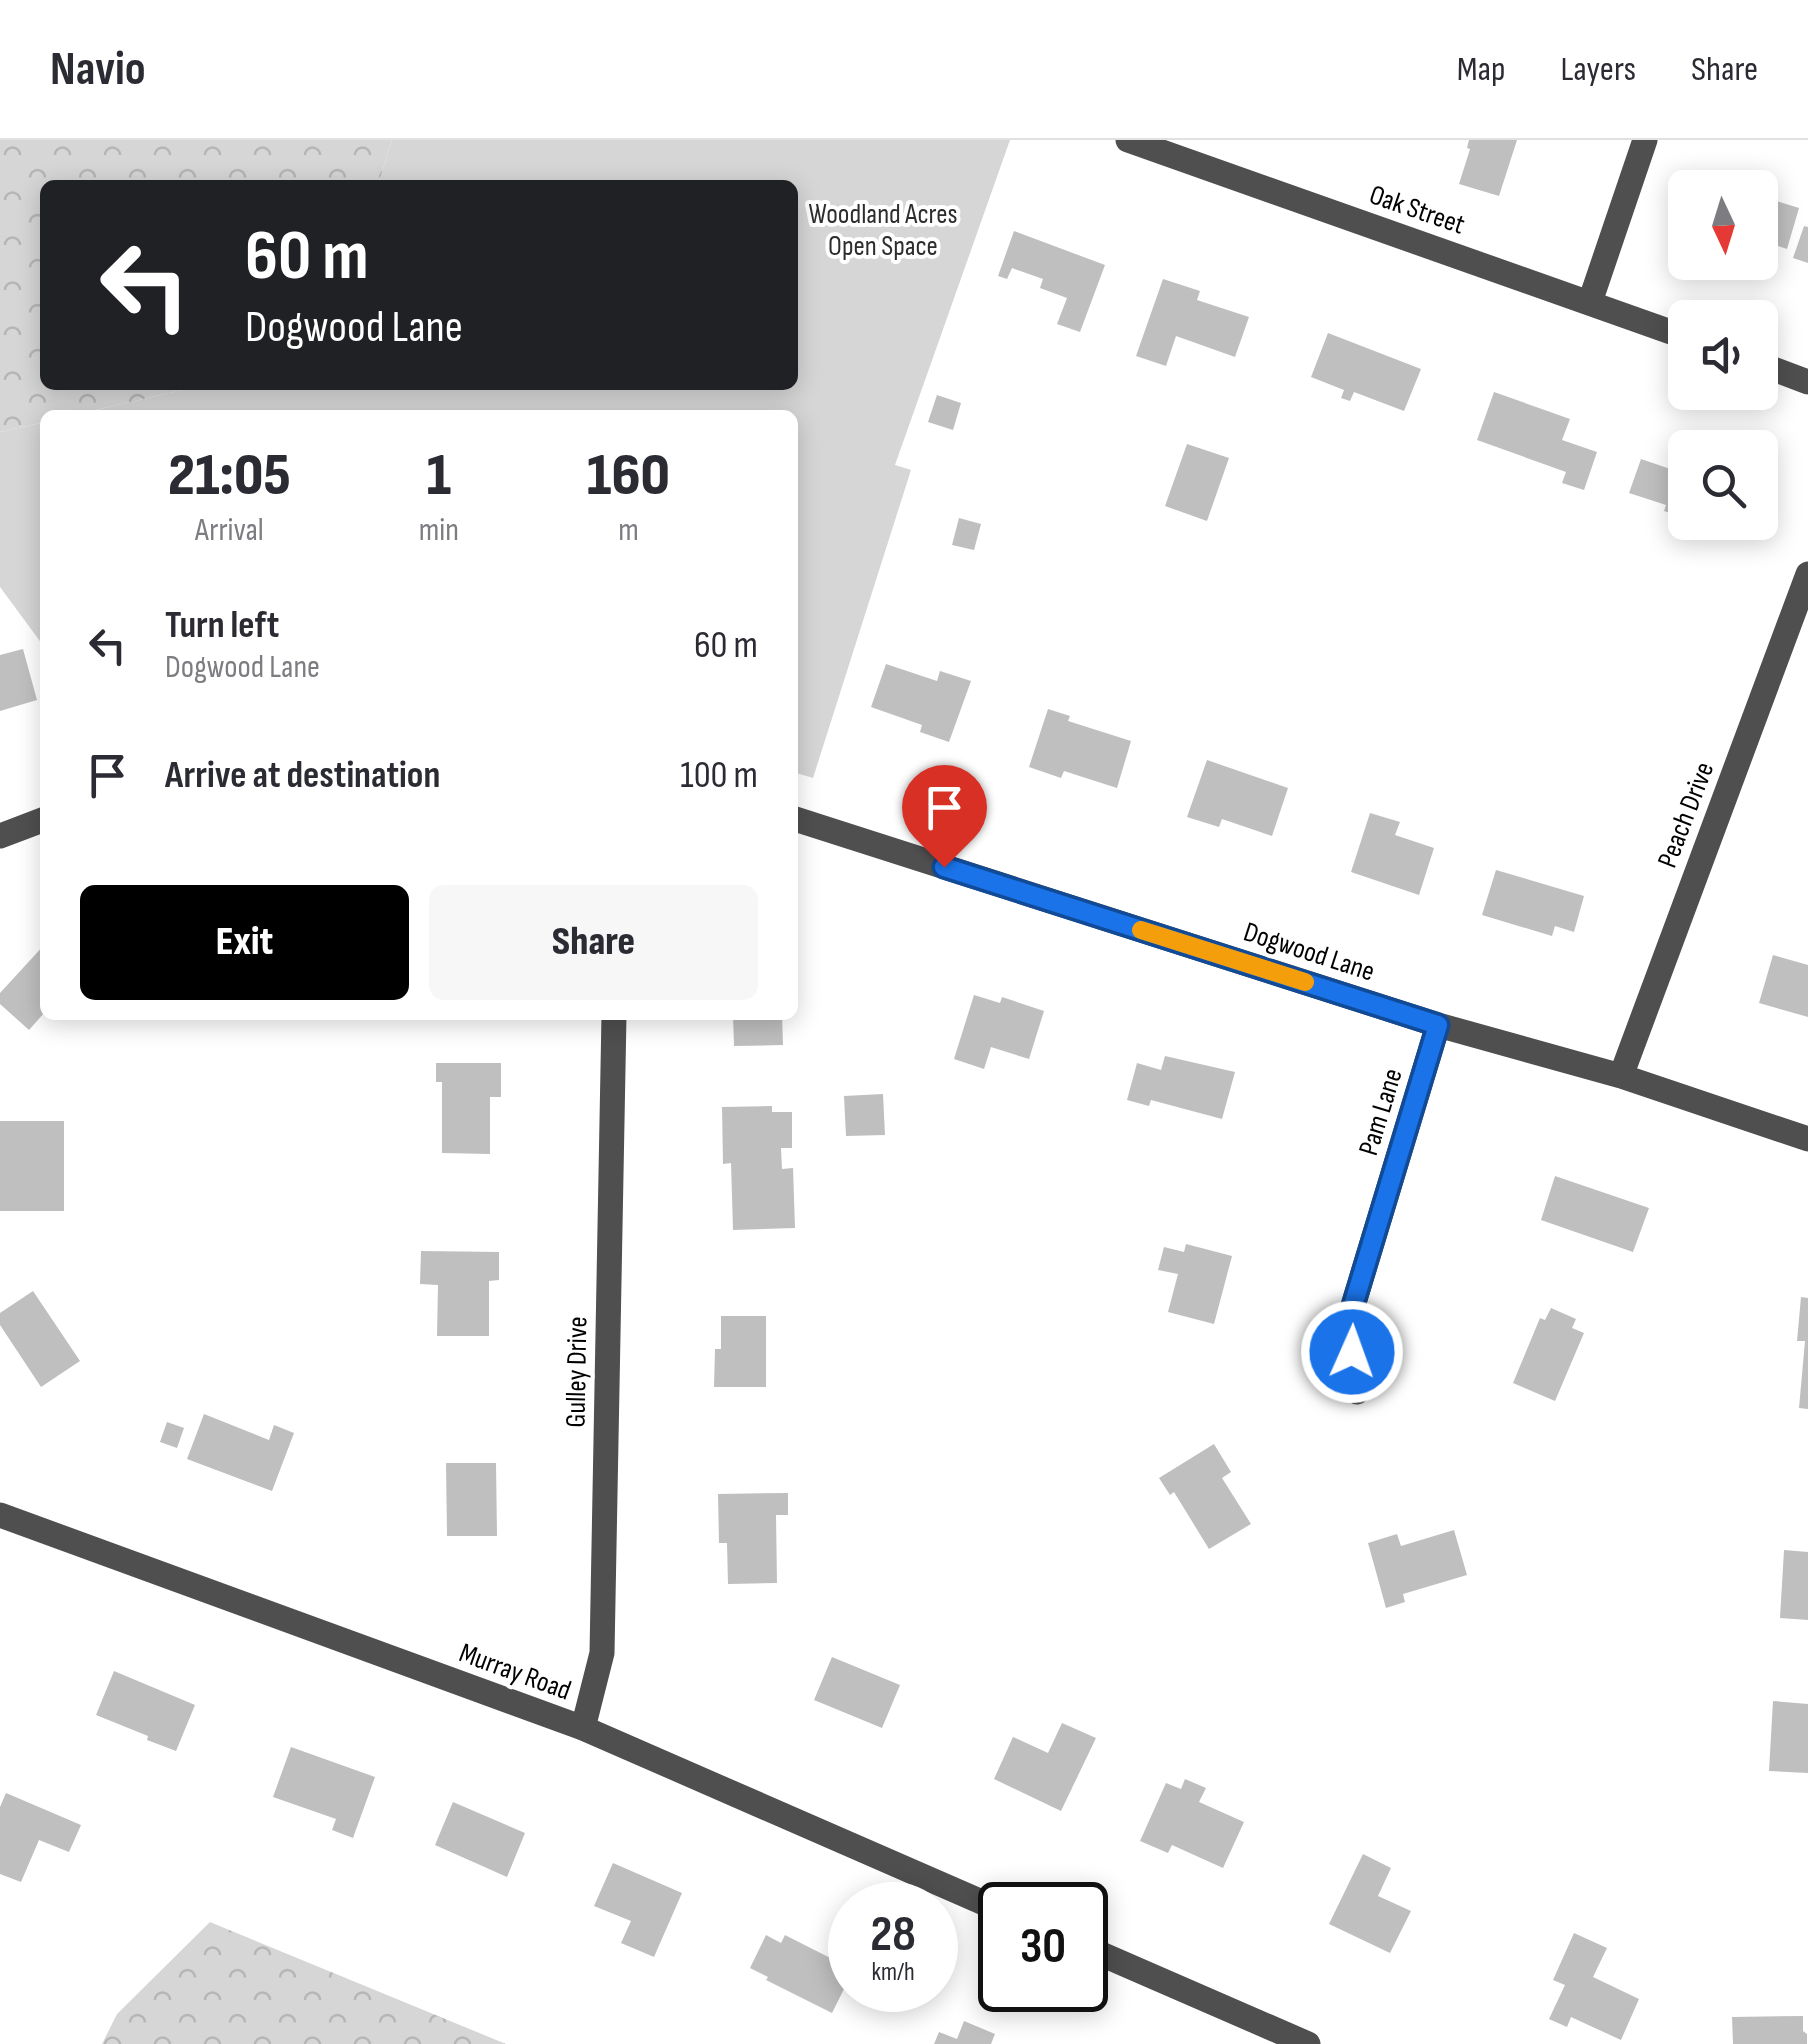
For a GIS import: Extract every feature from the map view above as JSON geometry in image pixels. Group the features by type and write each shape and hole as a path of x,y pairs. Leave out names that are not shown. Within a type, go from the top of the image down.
{"street":[{"name":"Oak Street","path":"1128,140 1668,331"},
{"path":"1590,302 1645,140"},
{"path":"1778,371 1808,382"},
{"name":"Peach Drive","path":"1620,1076 1808,574"},
{"name":"Dogwood Lane","path":"798,820 1438,1025 1620,1076 1808,1139"},
{"path":"0,836 40,821"},
{"name":"Gulley Drive","path":"582,1728 602,1653 614,1020"},
{"name":"Pam Lane","path":"1356,1392 1349,1319 1438,1025"},
{"name":"Murray Road","path":"0,1515 582,1728 978,1900"},
{"path":"1108,1957 1308,2044"}],"green space":[{"path":"0,140 392,140 380,180 40,180 40,390 182,390 96,410 40,410 40,423 0,432"},
{"name":"Woodland Acres Open Space","path":"392,140 1010,140 895,465 911,470 813,778 798,774 798,410 96,410 182,390 798,390 798,180 380,180"},
{"path":"40,423 40,641 0,587 0,432"},
{"path":"210,1922 506,2044 102,2044 117,2014"}],"building":[{"path":"1469,140 1517,140 1499,196 1459,184"},
{"path":"1778,202 1799,208 1787,249 1778,246"},
{"path":"1804,226 1808,227 1808,263 1793,258"},
{"path":"1014,231 1105,265 1080,332 1057,324 1067,298 1040,288 1043,279 1012,268 1007,279 998,276"},
{"path":"1163,279 1200,291 1197,300 1249,317 1235,357 1176,336 1166,366 1136,356"},
{"path":"1328,333 1421,369 1404,411 1354,392 1350,401 1341,398 1344,390 1311,377"},
{"path":"1494,392 1570,419 1562,440 1597,452 1584,490 1562,483 1566,472 1477,440"},
{"path":"937,395 961,403 953,430 928,422"},
{"path":"1187,444 1229,458 1207,521 1165,506"},
{"path":"1641,459 1668,468 1668,512 1664,511 1666,505 1629,493"},
{"path":"959,518 981,524 974,550 952,545"},
{"path":"23,649 37,700 0,711 0,655"},
{"path":"886,664 937,681 940,671 971,681 949,742 920,732 922,725 871,707"},
{"path":"1048,709 1070,716 1068,721 1131,741 1117,788 1064,771 1061,778 1029,767"},
{"path":"1207,760 1288,788 1272,836 1222,819 1219,827 1187,817"},
{"path":"1370,813 1400,822 1395,835 1434,848 1419,895 1351,872"},
{"path":"1496,870 1584,896 1574,932 1555,926 1552,936 1482,915"},
{"path":"40,949 40,1018 29,1030 0,1004 0,993"},
{"path":"1773,955 1808,965 1808,1017 1759,1003"},
{"path":"974,995 1000,1003 1002,997 1044,1011 1029,1059 991,1047 984,1069 954,1059"},
{"path":"733,1020 782,1020 783,1045 734,1046"},
{"path":"1165,1056 1235,1072 1222,1119 1151,1100 1149,1106 1127,1100 1137,1063 1161,1070"},
{"path":"436,1063 501,1063 501,1097 490,1097 490,1154 442,1153 442,1082 436,1082"},
{"path":"883,1094 885,1135 846,1136 844,1096"},
{"path":"772,1106 772,1112 792,1112 792,1148 781,1148 782,1169 793,1168 795,1228 733,1230 731,1163 723,1164 722,1107"},
{"path":"0,1121 64,1121 64,1211 0,1211"},
{"path":"1555,1176 1649,1208 1633,1252 1541,1220"},
{"path":"1186,1244 1232,1256 1214,1324 1168,1312 1178,1274 1158,1270 1164,1247 1184,1252"},
{"path":"421,1251 499,1252 499,1280 489,1281 489,1336 437,1336 438,1285 420,1284"},
{"path":"33,1291 80,1361 41,1387 0,1325 0,1313"},
{"path":"1801,1297 1808,1298 1808,1409 1799,1408 1805,1341 1797,1341"},
{"path":"1551,1308 1576,1319 1572,1328 1584,1333 1555,1401 1513,1383 1540,1318 1545,1320"},
{"path":"721,1316 766,1316 766,1387 714,1387 715,1349 721,1349"},
{"path":"204,1414 269,1440 274,1425 294,1433 272,1491 187,1459"},
{"path":"167,1422 184,1428 177,1448 160,1442"},
{"path":"1214,1444 1231,1472 1222,1478 1251,1524 1209,1549 1174,1492 1170,1495 1159,1478"},
{"path":"446,1463 496,1463 497,1536 447,1536"},
{"path":"788,1493 788,1515 776,1515 777,1583 728,1584 727,1543 719,1543 718,1494"},
{"path":"1454,1530 1467,1575 1403,1594 1405,1602 1386,1608 1368,1543 1397,1534 1401,1546"},
{"path":"1784,1550 1808,1552 1808,1620 1780,1618"},
{"path":"832,1657 900,1685 882,1728 814,1700"},
{"path":"114,1671 195,1705 176,1751 96,1715"},
{"path":"1773,1701 1808,1704 1808,1773 1769,1771"},
{"path":"1062,1723 1096,1738 1061,1811 994,1779 1013,1737 1048,1753"},
{"path":"291,1747 375,1777 353,1838 332,1830 336,1819 273,1797"},
{"path":"1185,1779 1206,1788 1199,1802 1244,1822 1223,1868 1172,1845 1168,1853 1140,1841 1166,1783 1181,1789"},
{"path":"6,1793 81,1825 69,1852 39,1840 21,1882 0,1874 0,1807"},
{"path":"453,1802 525,1833 507,1877 435,1845"},
{"path":"1363,1854 1391,1868 1378,1896 1411,1911 1390,1953 1329,1924"},
{"path":"613,1863 682,1893 654,1957 621,1943 631,1921 594,1906"},
{"path":"1574,1933 1607,1948 1593,1977 1639,1999 1621,2040 1571,2017 1567,2027 1549,2019 1565,1985 1553,1980"},
{"path":"766,1935 781,1943 785,1935 828,1957 828,2011 766,1980 768,1977 750,1968"},
{"path":"1803,2016 1807,2044 1733,2044 1732,2017"},
{"path":"964,2021 995,2034 991,2044 934,2044 939,2032 957,2039"}],"slow traffic":[{"path":"1141,930 1305,982"}],"route":[{"path":"944,867 1438,1025 1349,1319 1352,1352"}]}
